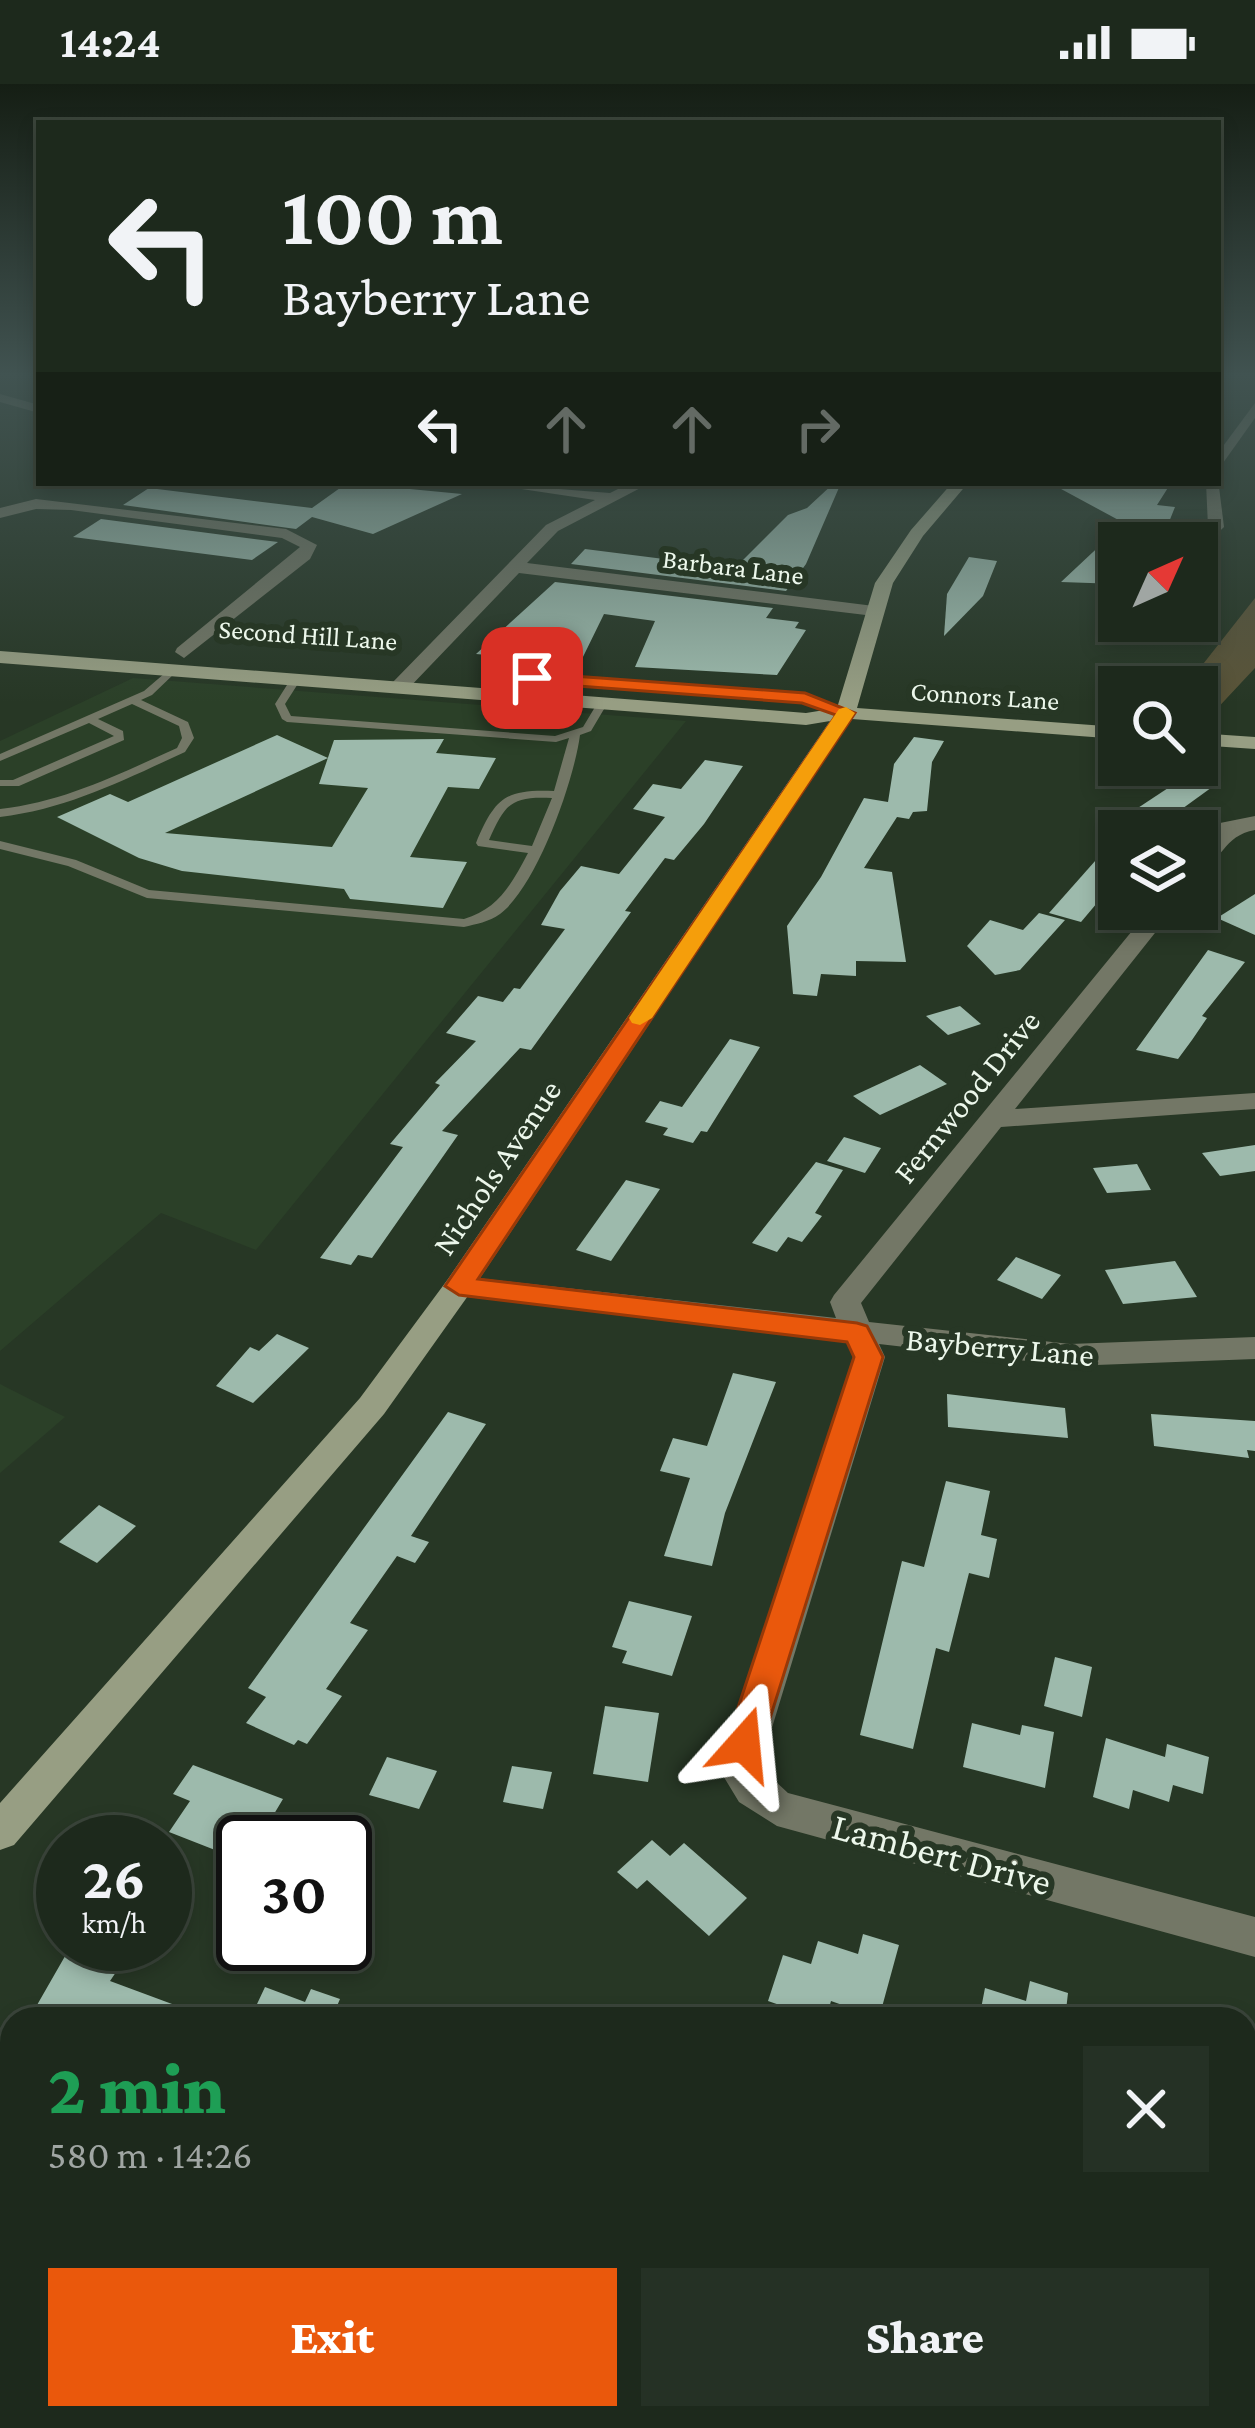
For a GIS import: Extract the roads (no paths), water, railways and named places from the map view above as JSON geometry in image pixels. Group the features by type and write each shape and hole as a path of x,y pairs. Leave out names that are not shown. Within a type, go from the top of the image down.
{"street":[{"path":"513,486 618,499"},
{"path":"405,678 552,528 638,486"},
{"name":"Nichols Avenue","path":"0,1832 282,1514 372,1406 459,1286 846,713 874,611 894,567 958,486"},
{"path":"1214,486 1216,522"},
{"path":"0,513 55,503 286,534 309,545 304,555 178,661"},
{"name":"Barbara Lane","path":"514,567 874,611"},
{"name":"Second Hill Lane","path":"0,638 296,680 405,678 602,704 806,719 846,713"},
{"name":"Second Hill Lane","path":"0,657 178,661 405,678 612,684 805,698 846,713"},
{"path":"602,704 612,684"},
{"name":"Connors Lane","path":"846,713 1098,731"},
{"path":"1218,740 1255,743"},
{"path":"1218,840 1228,828 1255,823"},
{"name":"Fernwood Drive","path":"857,1333 845,1302 1145,930"},
{"path":"996,1119 1255,1101"},
{"name":"Bayberry Lane","path":"459,1286 1070,1355 1255,1348"},
{"name":"Lambert Drive","path":"857,1333 869,1357 744,1744 739,1769 746,1780 777,1808 1255,1937"}],"lane":[{"path":"0,758 148,693 178,661"},
{"path":"296,680 280,704 286,719 537,739 575,735 591,726 602,704"},
{"path":"0,814 32,812 78,796 181,749 188,738 184,724 132,700"},
{"path":"0,783 15,784 120,738 119,733 88,719"},
{"path":"0,844 72,863 147,894 464,923 500,907 526,866 573,760 575,735"},
{"path":"534,850 482,843 498,805 510,796 558,795"}]}
